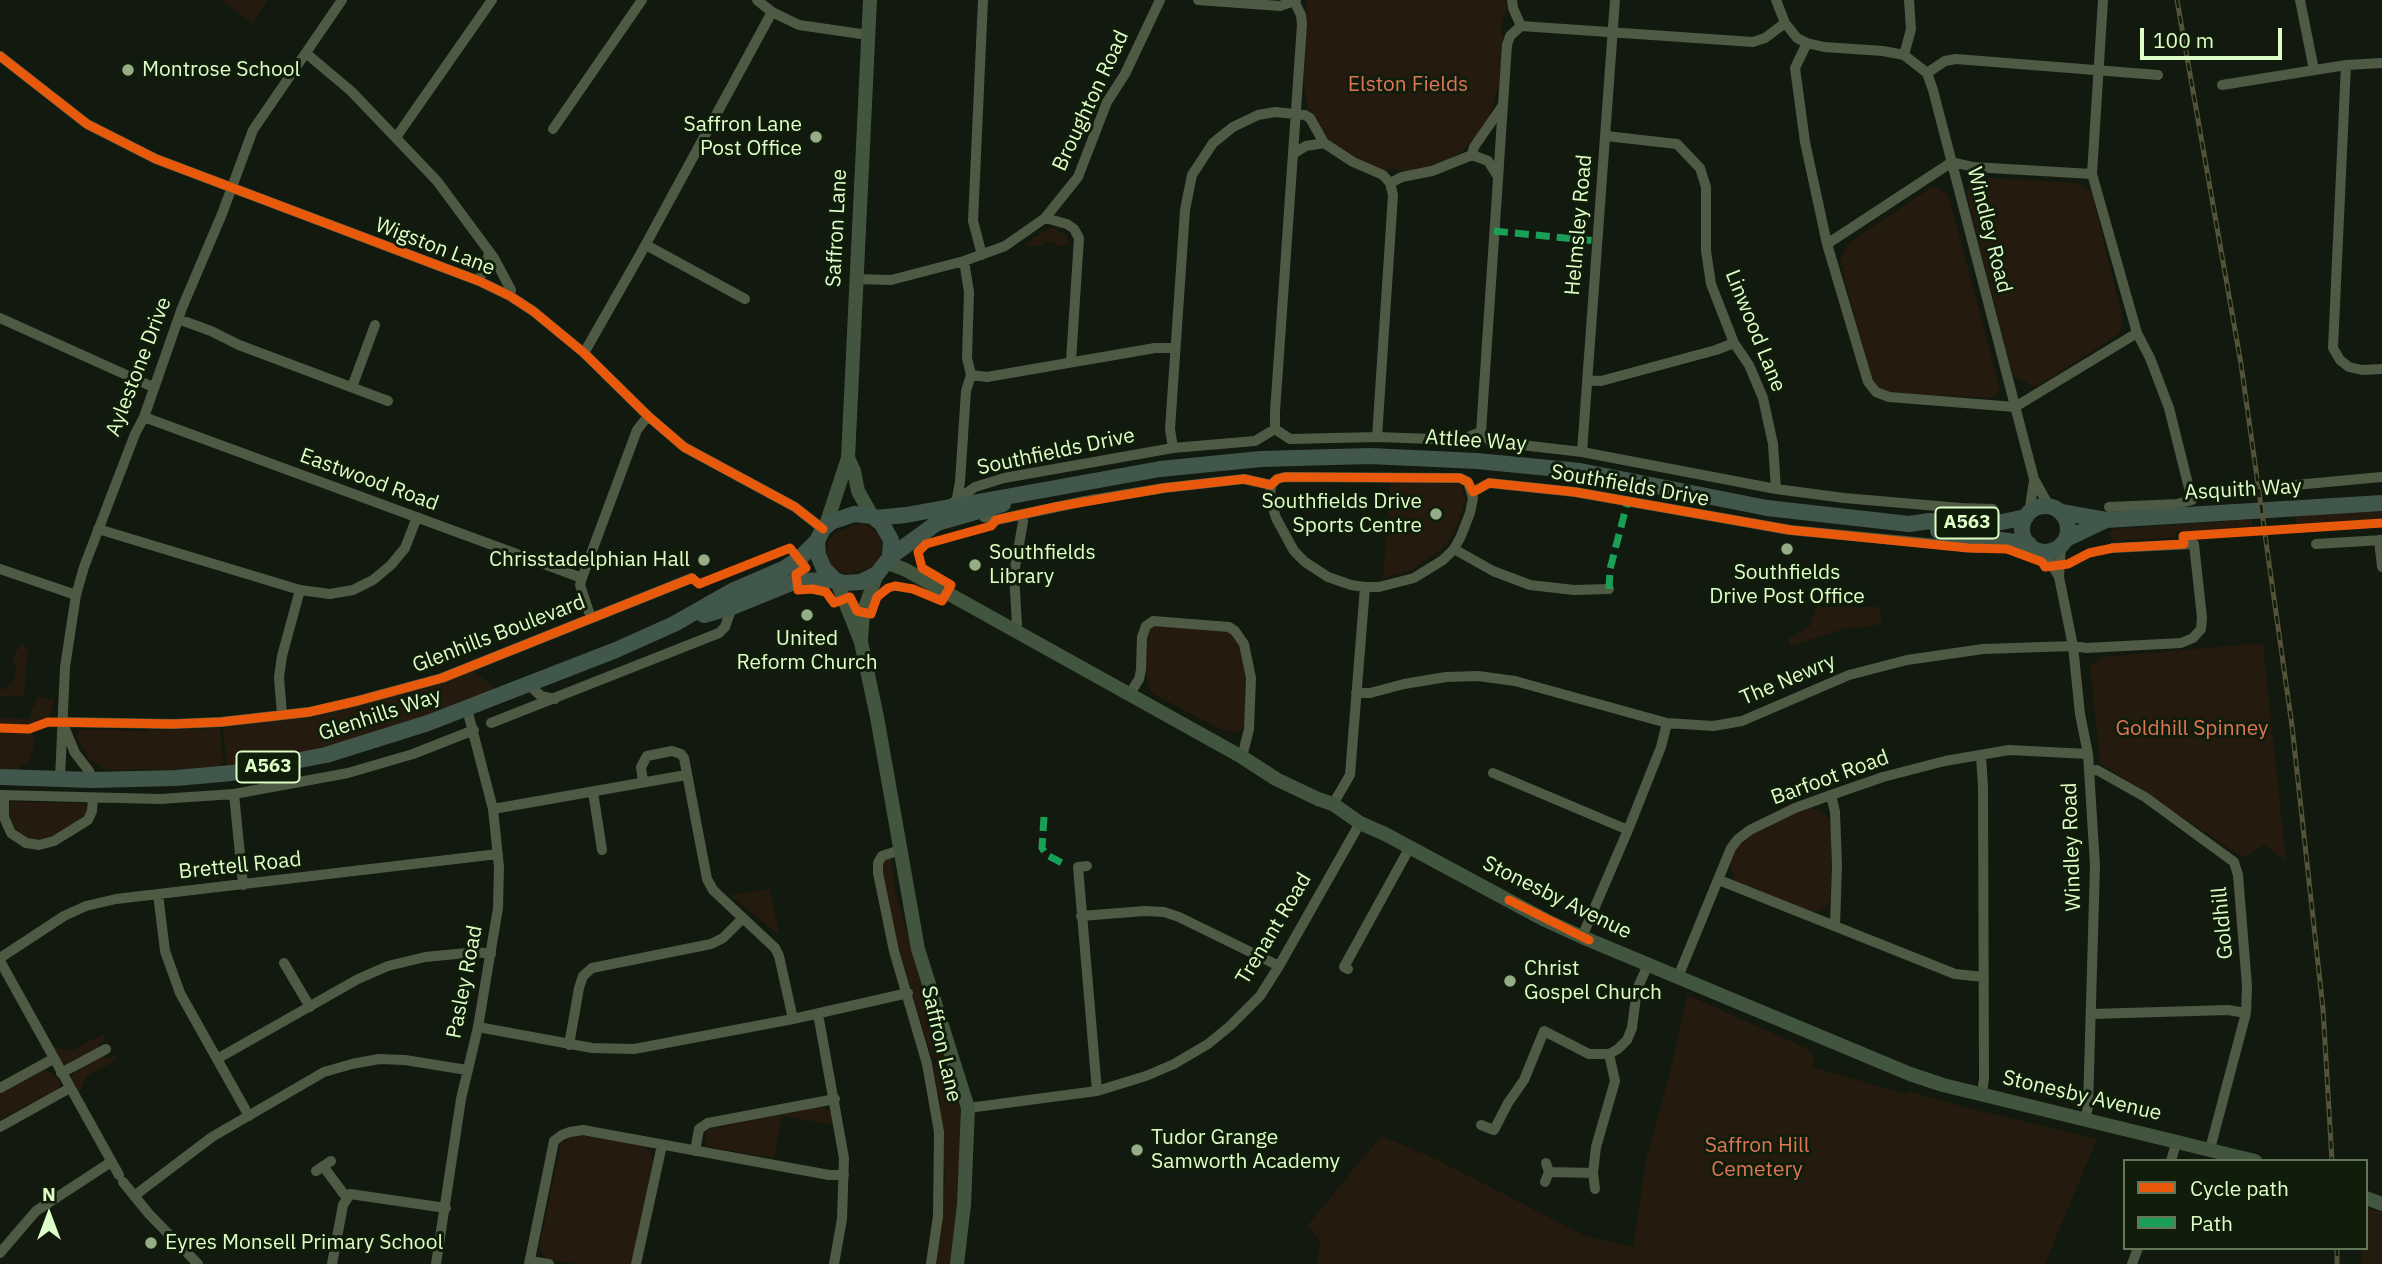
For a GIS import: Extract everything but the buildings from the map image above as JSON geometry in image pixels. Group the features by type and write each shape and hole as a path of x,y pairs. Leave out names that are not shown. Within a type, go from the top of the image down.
{"highway":[{"name":"Attlee Way","path":"874,517 1160,469 1261,459 1370,456 1477,461 1601,474 1766,508 1909,524 1930,521 1975,535 2029,544"},
{"name":"Attlee Way","path":"885,565 937,523 981,513 1038,491"},
{"name":"Asquith Way","path":"2055,509 2108,513 2205,513 2382,503"},
{"path":"2042,506 2055,509 2068,528 2063,542 2050,551 2029,544 2022,528 2027,515 2042,506"},
{"name":"Asquith Way","path":"2063,542 2108,513"},
{"name":"A563","path":"822,532 847,516 864,514 874,517"},
{"name":"Attlee Way","path":"1975,535 1992,524 2027,515"},
{"path":"874,517 887,531 891,540 885,565"},
{"path":"822,532 820,562 836,581"},
{"name":"Glenhills Way","path":"674,624 734,590 785,568 799,559 822,532"},
{"name":"A563","path":"836,581 861,582 885,565"},
{"name":"Glenhills Way","path":"0,777 92,780 176,778 225,774 326,755 467,709 674,624 732,607 796,581 836,581"}],"main road":[{"name":"Saffron Lane","path":"822,532 848,458 870,0"},
{"name":"Saffron Lane","path":"848,458 855,471 858,491 874,517"},
{"name":"Saffron Lane","path":"861,642 863,613 885,565"},
{"name":"Stonesby Avenue","path":"885,565 906,570 1242,757 1276,779 1333,804 1360,823 1582,937 1910,1074 2248,1159"},
{"name":"Saffron Lane","path":"836,581 861,642 918,949 968,1108 964,1205 957,1264"}],"street":[{"name":"Aylestone Drive","path":"60,779 65,667 76,595 98,529 144,417 178,319 253,130 342,0"},
{"path":"397,136 492,0"},
{"path":"553,129 642,0"},
{"path":"757,0 772,12 799,25 868,35"},
{"path":"982,255 973,221 983,0"},
{"name":"Broughton Road","path":"856,279 891,281 964,261 1017,240 1045,218 1078,177 1107,102 1125,74 1160,0"},
{"path":"1198,0 1280,6 1295,1 1301,15 1275,412 1275,429 1290,439 1377,437 1460,440 1481,432 1507,45 1510,36 1521,26 1754,42 1765,38 1785,23"},
{"path":"1512,0 1521,26"},
{"name":"Helmsley Road","path":"1582,452 1615,0"},
{"path":"1776,0 1785,23 1797,38 1807,43 1904,55 1927,73 1945,61 1956,59 2158,75"},
{"path":"1904,55 1911,29 1909,0"},
{"path":"2103,0 2092,174 2137,333 2150,358 2169,408 2192,500 2108,513"},
{"path":"2300,0 2314,70"},
{"path":"584,353 646,245 772,12"},
{"path":"1807,43 1797,61 1795,76 1805,142 1827,244 1868,382 1876,392 1889,397 2015,407 2137,333"},
{"path":"307,54 351,91 397,136 444,190 494,258 511,290 510,296"},
{"name":"Wigston Lane","path":"0,57 87,124 156,159 479,281 510,296 584,353 684,447 795,507 822,532"},
{"path":"2222,85 2346,65 2382,63"},
{"path":"2346,65 2333,348 2340,360 2349,367 2362,370 2382,369"},
{"name":"Windley Road","path":"1927,73 2034,479 2055,509"},
{"path":"1472,155 1474,147 1503,105"},
{"path":"1173,448 1170,429 1175,348 1185,210 1192,175 1207,150 1233,127 1267,113 1296,113 1310,118 1324,143 1353,162 1383,175 1391,183 1393,195 1377,437"},
{"name":"Linwood Lane","path":"1606,136 1678,144 1700,168 1706,187 1708,270 1734,343 1749,365 1763,398 1773,444 1776,489"},
{"path":"1293,154 1306,146 1324,143"},
{"path":"1391,183 1472,155 1483,158 1492,165 1498,177"},
{"path":"1827,244 1952,162 1973,167 2092,174"},
{"path":"1045,218 1074,229 1079,238 1071,361"},
{"path":"646,245 745,299"},
{"path":"479,281 489,254"},
{"path":"951,503 960,482 966,391 971,374 967,358 969,283 964,261"},
{"path":"0,318 153,387"},
{"path":"178,319 388,401"},
{"path":"352,387 375,325"},
{"path":"1588,380 1601,381 1734,343"},
{"path":"971,374 987,377 1154,348 1175,348"},
{"path":"591,618 580,585 637,430 648,416"},
{"name":"Eastwood Road","path":"144,417 582,578"},
{"name":"Southfields Drive","path":"951,503 975,487 1004,478 1173,448 1255,440 1275,429"},
{"name":"Southfields Drive","path":"1481,432 1489,440 1496,442 1582,452 1776,489 1844,498 1993,509"},
{"path":"1285,477 1460,478 1468,482 1472,492 1472,504 1467,523 1454,549 1430,570 1414,578 1379,587 1365,587 1328,577 1294,551 1276,518 1270,498 1271,485 1277,479 1285,477"},
{"path":"2295,485 2382,477"},
{"path":"981,513 984,517 996,520 1085,501 1244,479 1271,485"},
{"name":"Windley Road","path":"2027,515 2034,479"},
{"name":"Southfields Drive","path":"1472,492 1489,483 1563,490 1790,530 1957,545 1975,535"},
{"path":"1961,508 1975,535"},
{"path":"1015,631 1017,625 1014,573 1022,515"},
{"path":"98,529 300,590 330,594 353,590 373,580 391,565 405,548 417,517"},
{"path":"2316,544 2381,540 2382,567"},
{"name":"Windley Road","path":"2063,542 2059,577 2073,646 2080,714 2088,754 2095,865 2088,1107 2085,1119"},
{"name":"The Newry","path":"1356,693 1370,693 1446,677 1478,676 1515,681 1667,723 1713,726 1742,721 1849,675 1907,660 1983,649 2073,646 2086,648 2181,643 2193,638 2201,629 2202,618 2194,544 2113,548"},
{"path":"1454,549 1493,571 1531,585 1574,590 1609,589"},
{"name":"Windley Road","path":"2044,551 2059,577"},
{"path":"0,569 76,595"},
{"name":"Glenhills Boulevard","path":"62,722 173,724 282,715 357,701 442,678 692,578"},
{"path":"1333,804 1350,775 1365,587"},
{"path":"282,715 279,677 282,656 300,590"},
{"path":"491,723 719,633 725,627 732,607"},
{"path":"1129,695 1139,679 1142,637 1146,626 1153,621 1228,627 1235,631 1244,644 1251,678 1249,729 1242,757"},
{"path":"529,685 541,696 555,699"},
{"name":"Pasley Road","path":"436,1264 467,1070 478,1027 498,908 498,854 493,809 467,709"},
{"path":"62,722 75,753 89,771 92,780"},
{"path":"1582,937 1661,747 1667,723"},
{"path":"93,798 88,820 54,841 39,845 26,843 11,832 4,817 2,795 160,799 234,793 348,773 424,750 474,730"},
{"name":"Barfoot Road","path":"1678,977 1731,848 1750,830 1831,795 1945,761 2009,750 2088,754"},
{"path":"643,782 641,767 647,756 672,751 684,758 707,879 713,890 769,940 779,956 793,1019"},
{"path":"1981,755 1984,977 1982,1094"},
{"name":"Goldhill","path":"2090,771 2096,770 2145,796 2234,862 2238,875 2247,986 2246,1013 2210,1149"},
{"path":"1493,773 1628,830"},
{"path":"493,809 687,775"},
{"path":"593,792 602,850"},
{"path":"234,793 243,885"},
{"path":"1831,795 1835,812 1837,866 1835,926"},
{"name":"Trenant Road","path":"968,1108 1097,1091 1146,1076 1174,1064 1208,1044 1260,996 1360,823"},
{"path":"1348,969 1344,967 1410,847"},
{"name":"Saffron Lane","path":"900,850 881,856 878,873 887,924 927,1064 939,1132 938,1216 931,1264"},
{"name":"Brettell Road","path":"0,959 38,931 86,906 116,899 498,854"},
{"path":"1066,865 1083,866 1081,916 1097,1091"},
{"path":"1719,880 1955,974 1984,977"},
{"path":"158,894 165,951 172,974 249,1116"},
{"path":"1081,916 1164,912 1279,966"},
{"path":"569,1045 579,988 583,976 592,968 711,944 723,939 743,918"},
{"path":"217,1059 358,979 388,966 425,957 477,952 491,954"},
{"path":"0,959 121,1178 134,1196 198,1264"},
{"path":"284,963 310,1007"},
{"path":"1532,1025 1589,1054 1609,1054 1626,1040 1632,1028 1637,989 1648,965"},
{"path":"478,1027 569,1045 634,1049 818,1014 908,993"},
{"path":"2091,1014 2228,1010 2246,1013"},
{"path":"818,1014 842,1141 842,1219 834,1264"},
{"path":"1481,1125 1494,1130 1504,1108 1524,1080 1544,1031"},
{"path":"61,1073 107,1050"},
{"path":"1595,1189 1593,1173 1596,1147 1615,1081 1609,1054"},
{"path":"0,1088 53,1059"},
{"path":"134,1196 212,1137 324,1072 379,1059 405,1060 467,1070"},
{"path":"0,1127 70,1088"},
{"path":"695,1151 699,1129 708,1123 835,1099"},
{"path":"549,1264 529,1262 554,1141 562,1135 583,1130 829,1175 844,1175"},
{"path":"2172,1159 2177,1140"},
{"path":"636,1264 662,1145"},
{"path":"0,1253 36,1212 111,1162"},
{"path":"324,1166 346,1197 332,1264"},
{"path":"1547,1172 1593,1173"},
{"path":"346,1197 355,1194 446,1208"}],"green space":[{"path":"221,0 268,0 252,23"},
{"name":"Elston Fields","path":"1307,0 1506,0 1506,11 1501,23 1503,39 1499,86 1489,117 1480,132 1463,151 1424,169 1385,170 1355,161 1329,141 1308,109 1303,80"},
{"path":"1975,177 2078,183 2091,190 2123,320 2119,334 2036,387 2013,376 1966,192"},
{"path":"1933,186 1948,194 2000,388 1994,398 1892,393 1879,390 1871,379 1840,261 1849,243"},
{"path":"1054,228 1067,236 1069,246 1051,242 1041,246 1025,245 1042,232"},
{"path":"1390,482 1461,484 1466,501 1454,533 1442,549 1413,569 1383,579"},
{"path":"2382,509 2382,519 2296,525 2295,516"},
{"path":"2252,519 2252,528 2175,532 2175,538 2115,541 2108,534 2112,529"},
{"path":"861,523 870,526 879,534 882,541 881,554 869,568 848,574 840,572 833,568 827,558 828,541 836,532"},
{"path":"1817,607 1879,607 1882,624 1854,629 1852,626 1791,646 1787,639 1809,627"},
{"path":"1156,625 1226,630 1237,638 1247,673 1244,727 1240,732 1221,730 1152,693 1147,683 1146,635 1149,628"},
{"name":"Goldhill Spinney","path":"2263,643 2286,861 2264,845 2244,858 2100,763 2090,666 2100,657"},
{"path":"21,644 28,649 24,696 0,696 0,690 8,687 15,678 16,666 12,658"},
{"path":"473,671 497,689 350,743 227,767 223,728 274,720"},
{"path":"36,697 54,699 50,717 31,727 0,726 0,718 31,719 31,708 34,708"},
{"path":"220,728 223,762 219,766 184,769 105,770 89,759 77,738 79,729 136,731"},
{"path":"0,731 32,732 35,743 27,765 20,765 20,770 0,770"},
{"path":"10,802 83,803 89,813 65,831 47,839 31,839 14,826 9,814"},
{"path":"1809,808 1820,810 1831,825 1832,898 1827,906 1818,911 1806,911 1739,884 1733,878 1730,862 1736,846 1763,825"},
{"path":"887,858 891,858 896,896 947,1056 932,1059 896,939 882,867"},
{"path":"770,889 779,933 778,934 730,895"},
{"name":"Saffron Hill Cemetery","path":"1687,995 1806,1048 1813,1056 1813,1067 1905,1094 1909,1091 2097,1139 2045,1264 1317,1264 1320,1241 1307,1226 1381,1136 1436,1159 1585,1236 1633,1247 1646,1160"},
{"path":"103,1034 106,1040 99,1043 99,1048 66,1064 61,1061 54,1048 73,1050"},
{"path":"114,1055 117,1060 87,1076 79,1093 71,1077 77,1069 103,1056 107,1059"},
{"path":"942,1065 949,1072 961,1115 961,1184 952,1264 935,1264 945,1181 940,1103 933,1067"},
{"path":"42,1069 53,1073 60,1082 55,1093 0,1120 0,1092"},
{"path":"821,1106 834,1114 836,1125 782,1116 774,1158 705,1146 707,1130"},
{"path":"581,1135 644,1146 651,1154 653,1161 635,1261 632,1264 577,1264 546,1259 539,1247 561,1144"},
{"path":"2368,1208 2382,1212 2382,1264 2362,1264 2361,1250 2368,1250"}],"railway":[{"path":"2177,0 2241,364 2292,726 2323,1009 2332,1159"},
{"path":"2337,1250 2337,1264"}],"marked path":[{"path":"1494,231 1596,241"},
{"path":"1609,589 1610,569 1628,500"},
{"path":"1044,817 1042,848 1047,855 1066,865"}],"cycle path":[{"path":"0,56 87,124 156,159 479,281 510,296 533,311 584,353 684,447 795,507 823,529"},
{"path":"0,728 29,729 48,722 221,722 309,712 442,678 692,578 699,584 790,548 806,568 796,574 798,590 826,592 834,603 850,597 857,611 871,614 877,597 895,586 913,589 942,601 951,585 922,568 918,552 926,544 991,526 996,520 1055,507 1164,488 1244,479 1271,485 1277,479 1285,477 1460,478 1468,482 1473,492 1489,483 1575,492 1790,530 1968,548 2007,549 2042,562 2045,567 2068,564 2089,553 2113,548 2184,544 2183,536 2382,523"},
{"path":"1509,900 1589,940"}],"place":[{"name":"Montrose School","path":"128,70"},
{"name":"Saffron Lane Post Office","path":"816,137"},
{"name":"Southfields Drive Sports Centre","path":"1436,514"},
{"name":"Southfields Drive Post Office","path":"1787,549"},
{"name":"Chrisstadelphian Hall","path":"704,560"},
{"name":"Southfields Library","path":"975,565"},
{"name":"United Reform Church","path":"807,615"},
{"name":"Christ Gospel Church","path":"1510,981"},
{"name":"Tudor Grange Samworth Academy","path":"1137,1150"},
{"name":"Eyres Monsell Primary School","path":"151,1243"}]}
